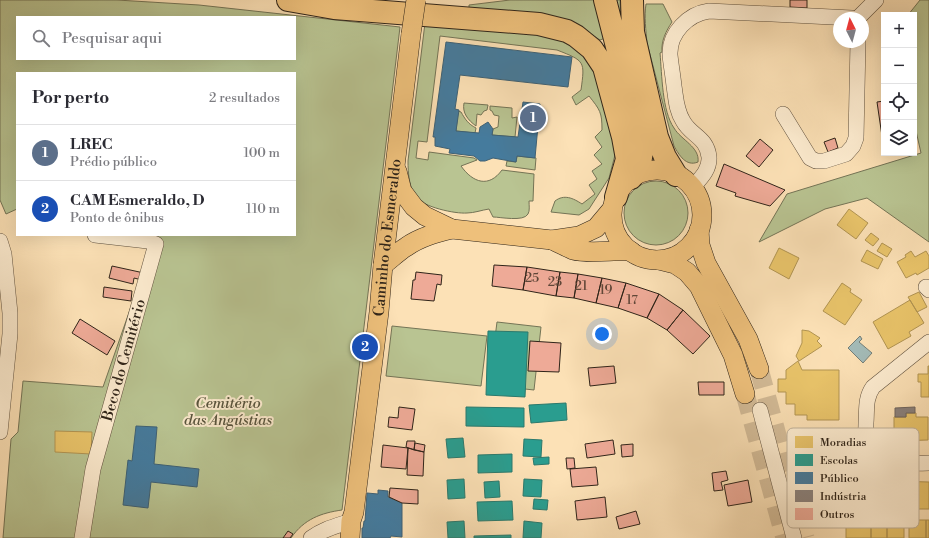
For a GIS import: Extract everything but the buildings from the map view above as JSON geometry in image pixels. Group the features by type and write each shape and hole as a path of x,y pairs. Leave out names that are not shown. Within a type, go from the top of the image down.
{"highway":[{"path":"288,0 334,8 539,24 562,29 576,36 592,49 604,67 623,137 627,160 614,203"},
{"path":"294,0 359,3 416,0"},
{"path":"605,0 642,144 640,166 631,178"},
{"path":"632,0 631,18 634,40 657,137 664,157 684,181"}],"main road":[{"name":"Caminho do Esmeraldo","path":"339,538 351,530 354,512 416,0"},
{"path":"396,164 402,191 414,208 452,229 552,240 579,236 596,228 614,203 622,187 631,178 653,171 668,172 684,181 698,197 702,219 699,230 693,242 683,251 672,257 659,260"},
{"path":"614,203 613,223 617,236 625,247 644,258 674,264 687,272 699,286 733,355 745,394"},
{"path":"389,221 408,215 426,216"},
{"path":"384,265 405,247 417,240 452,229"},
{"path":"699,230 700,245 706,263 748,339 759,368"},
{"path":"552,240 574,250 600,252 617,250 630,251"}],"street":[{"path":"861,12 866,0"},
{"path":"864,12 876,0"},
{"path":"684,181 706,171 709,165 709,155 704,143 685,126 678,109 670,55 672,42 681,27 693,16 709,11 833,17"},
{"path":"783,114 810,158 816,161 824,161 846,154 853,146 856,138 858,48"},
{"name":"Beco do Cemitério","path":"82,538 93,469 156,244 148,241 104,236"},
{"path":"0,241 4,254 10,312 10,334 0,432"},
{"path":"866,428 867,399 869,392 873,387 929,342"},
{"path":"760,410 787,512"},
{"path":"919,463 929,463"},
{"path":"311,538 328,528 351,530"},
{"path":"791,528 794,538"}],"green space":[{"name":"Cemitério das Angústias","path":"0,0 117,0 199,5 400,27 342,510 320,515 314,518 296,531 291,538 3,538 11,439 18,432 23,381 103,387 156,236 296,236 296,72 16,72 16,209 6,214 0,200"},
{"path":"510,0 620,0 621,32 600,40 576,25 469,11 469,5"},
{"path":"920,0 929,0 929,242 867,198 825,209 759,242 787,194 911,156 917,156 917,154 921,153 917,135 917,12 910,12"},
{"path":"646,4 663,4 672,22 664,36 662,52 660,53 665,103 670,121 677,132 696,152 698,162 686,162 674,146 647,43 645,19"},
{"path":"425,23 533,33 556,38 573,46 584,56 598,77 613,134 615,155 609,178 589,209 579,215 551,212 555,201 558,199 565,197 582,204 595,194 589,185 597,179 592,171 602,164 594,155 602,147 595,137 602,130 602,119 600,112 589,96 576,105 572,97 581,90 583,68 581,63 573,57 557,50 440,36 427,142 418,141 416,158 428,160 429,152 474,158 477,160 461,166 471,176 481,181 492,179 502,170 534,174 533,201 529,201 529,211 526,216 522,218 512,218 493,217 489,209 472,213 447,211 425,204 416,197 410,184 408,161"},
{"path":"464,103 488,105 487,110 481,115 477,114 476,126 466,116"},
{"path":"490,106 512,108 512,118 517,117 515,137 492,135 493,129 498,127 499,116 494,115 490,110"},
{"path":"458,111 461,112 467,121 476,128 475,133 456,131"},
{"path":"517,156 536,158 535,170 506,166 507,161 516,162"},
{"path":"650,181 662,181 679,190 686,201 688,213 686,225 679,236 662,245 650,245 638,240 629,231 624,219 624,207 629,195 638,186"},
{"path":"497,322 541,327 534,390 489,385"},
{"path":"392,326 487,336 481,386 386,376"}],"water":[{"path":"860,336 862,339 859,342 872,353 863,363 848,348"}],"tunnel":[{"path":"759,369 787,472"},
{"path":"745,394 785,538"},
{"path":"802,528 805,538"}],"place":[{"name":"LREC","path":"533,118"},
{"name":"CAM Esmeraldo, D","path":"365,347"}]}
